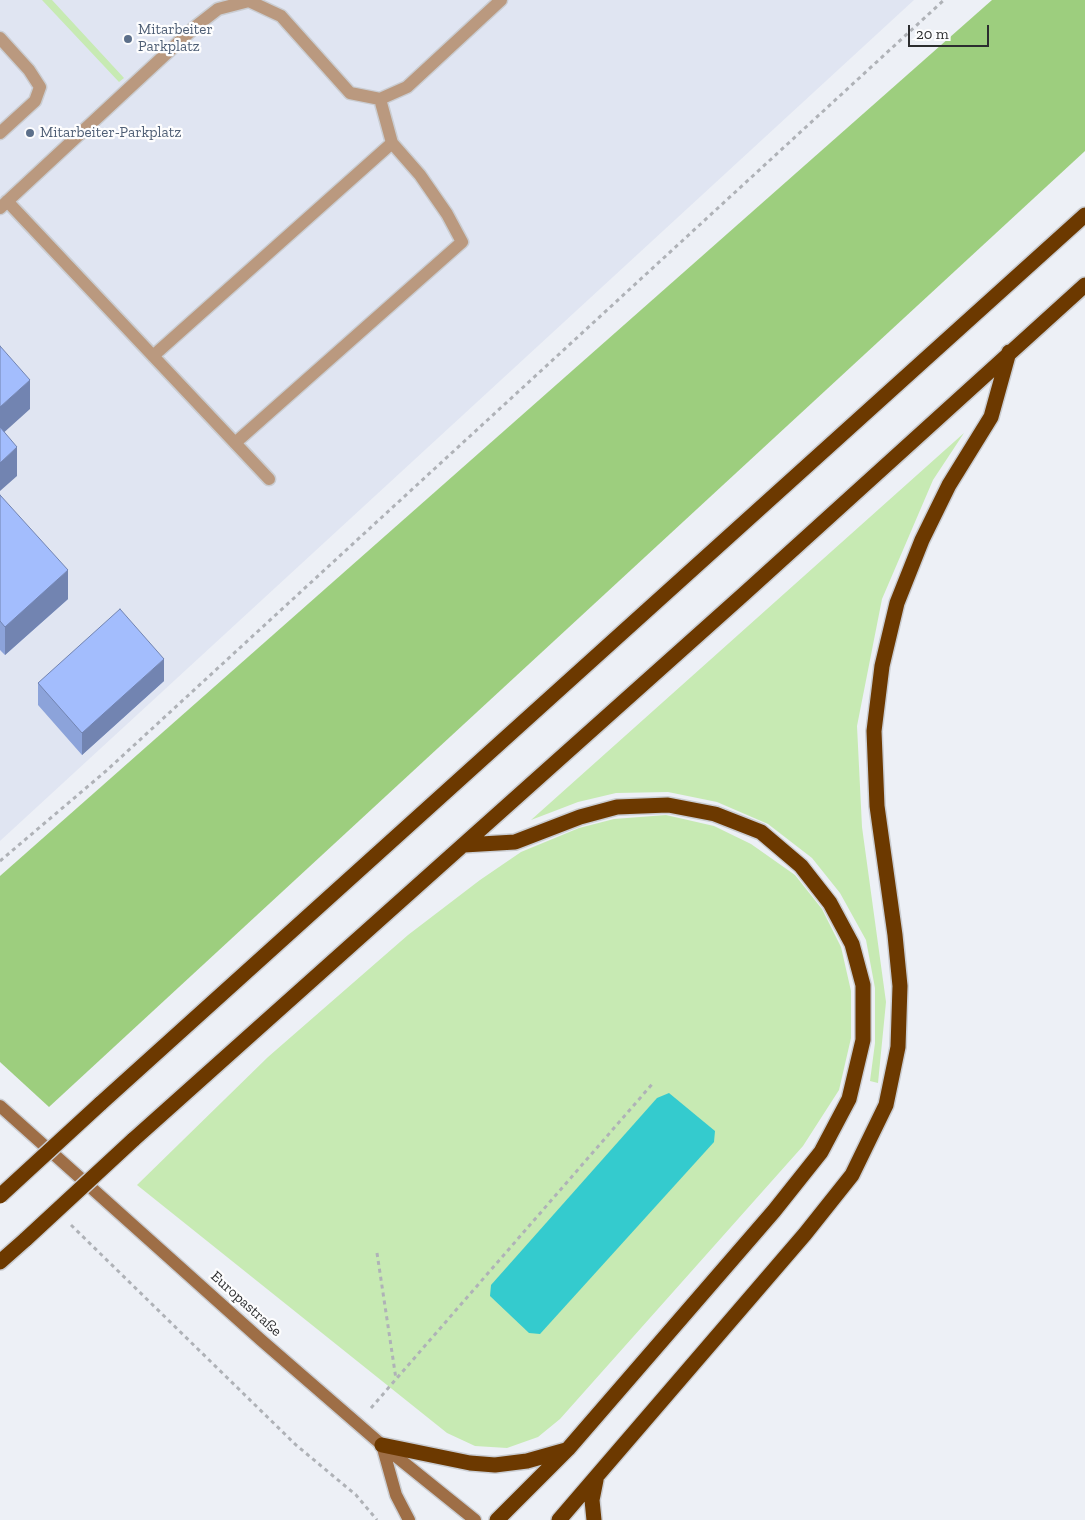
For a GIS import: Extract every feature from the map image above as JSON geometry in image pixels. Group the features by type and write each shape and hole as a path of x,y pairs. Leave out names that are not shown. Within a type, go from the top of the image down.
{"highway":[{"path":"0,1196 1085,215"},
{"path":"0,1262 133,1140 464,845 1085,285"},
{"path":"559,1520 806,1234 852,1175 886,1105 898,1047 900,986 895,935 877,806 874,731 882,666 897,603 922,540 949,485 991,417 1009,352"},
{"path":"464,845 515,842 580,817 617,807 668,805 715,814 761,832 801,866 830,903 852,944 863,985 862,1040 849,1099 821,1152 774,1211 568,1449 497,1520"},
{"path":"382,1445 470,1463 495,1465 527,1461 568,1449"},
{"path":"594,1520 592,1500 597,1478"}],"main road":[{"name":"Europastraße","path":"0,1106 261,1340 358,1422 382,1445 475,1520"},
{"path":"382,1445 396,1494 409,1520"}],"lane":[{"path":"269,479 3,204 195,26 218,8 249,1 281,16 350,93 380,99 407,87 501,0"},
{"path":"0,38 29,70 40,87 35,100 0,134"},
{"path":"235,443 462,242 447,214 426,183 392,143 380,99"},
{"path":"152,356 392,143"}],"path":[{"path":"0,861 106,771 944,0"},
{"path":"358,1422 654,1082"},
{"path":"66,1220 228,1376 296,1445 356,1495 377,1520"},
{"path":"377,1253 396,1380"}],"shaded area":[{"path":"0,0 914,0 0,841"}],"green space":[{"path":"42,0 52,0 124,78 119,82"},
{"path":"992,0 1085,0 1085,151 49,1107 0,1062 0,876"},
{"path":"964,433 933,480 882,599 857,726 862,827 886,1002 878,1083 870,1081 875,1043 875,988 866,940 840,893 812,858 768,824 717,802 668,792 616,793 578,802 531,820"},
{"path":"666,815 714,826 751,844 795,875 822,909 841,947 851,991 851,1038 839,1090 803,1146 560,1419 538,1437 507,1448 475,1446 447,1433 137,1185 268,1057 408,935 480,880 521,852 579,828 614,819"}],"water":[{"path":"669,1093 715,1131 714,1142 540,1334 529,1333 490,1296 491,1285 657,1098"}],"building":[{"path":"0,346 30,380 0,407"},
{"path":"0,427 17,447 0,463"},
{"path":"0,495 68,570 5,627 0,621"},
{"path":"120,609 164,659 82,733 38,683"}],"place":[{"name":"Mitarbeiter Parkplatz","path":"128,39"},
{"name":"Mitarbeiter-Parkplatz","path":"30,133"}]}
